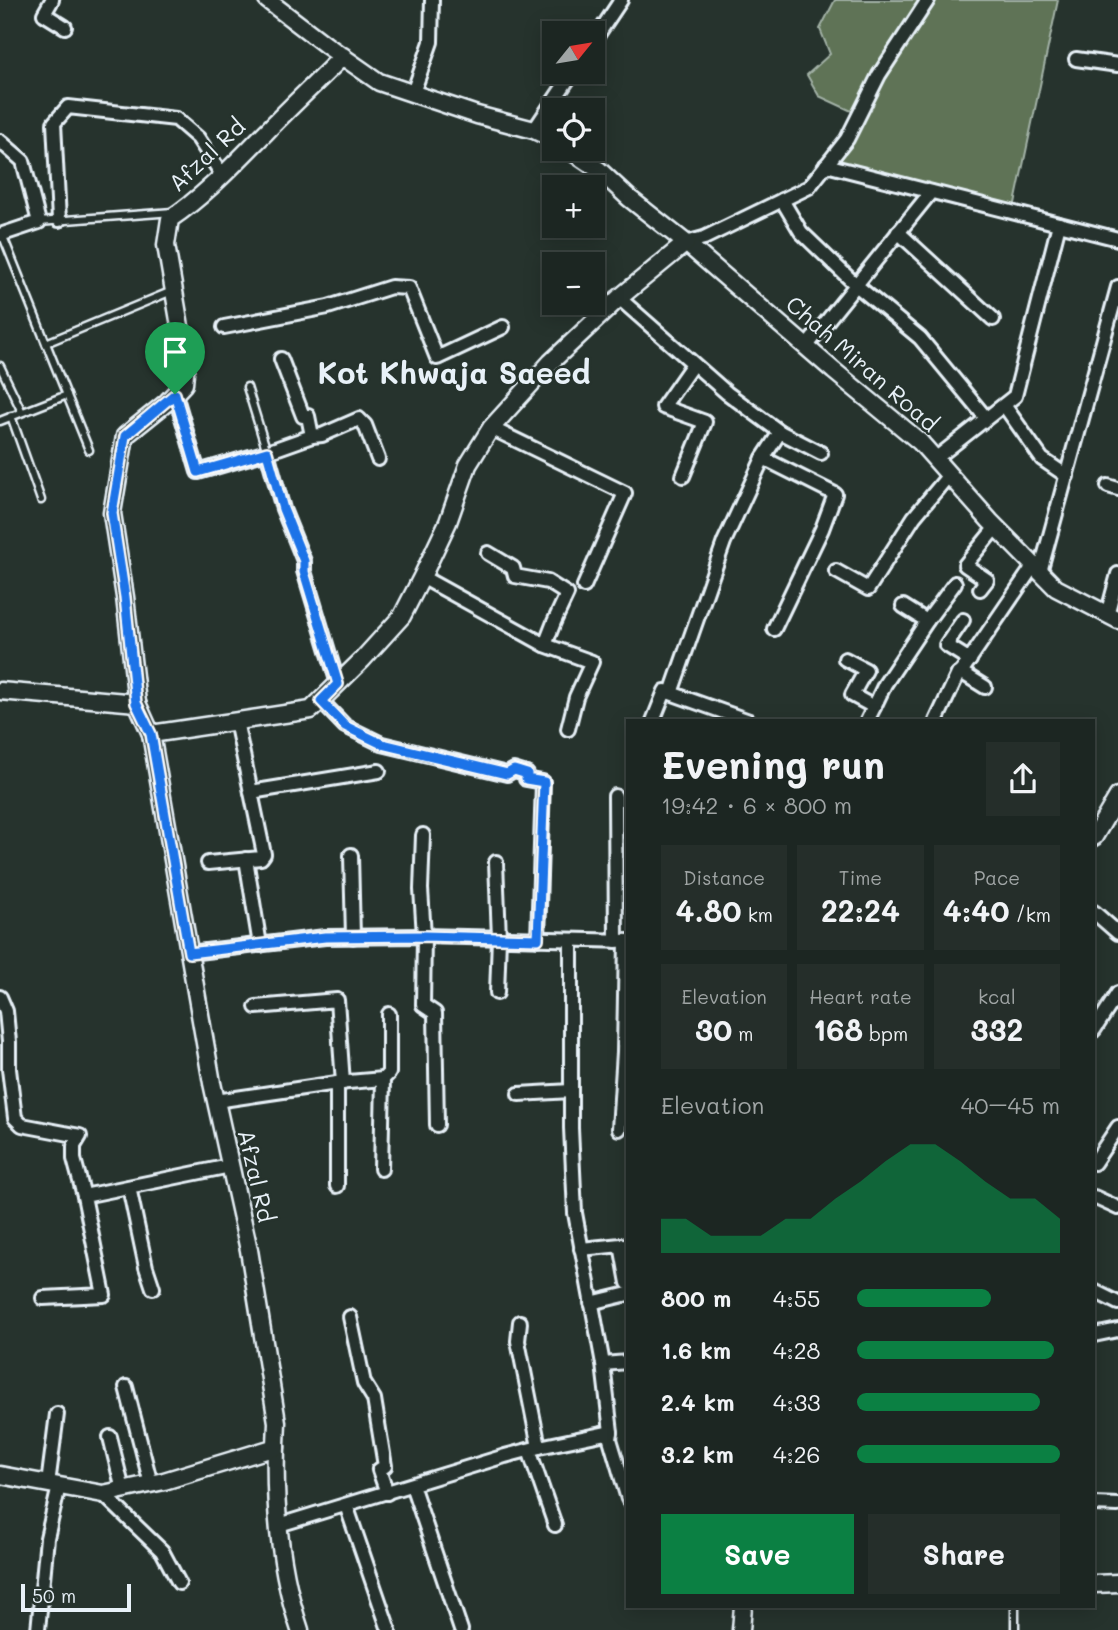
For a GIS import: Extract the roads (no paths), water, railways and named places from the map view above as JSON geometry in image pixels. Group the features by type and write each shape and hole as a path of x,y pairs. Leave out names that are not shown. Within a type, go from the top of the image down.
{"street":[{"path":"52,0 44,14 65,27"},
{"path":"267,0 379,82 542,134"},
{"path":"413,93 431,42 432,0"},
{"path":"606,22 621,0"},
{"path":"151,734 311,710 321,701 402,616 448,522 468,465 491,428 551,362 619,298 685,243 704,238 809,187 846,139 879,75 928,0"},
{"name":"Afzal Rd","path":"175,394 184,384 186,361 166,244 170,219 223,176 343,57"},
{"path":"1076,59 1118,65"},
{"path":"534,130 565,84"},
{"path":"59,220 54,122 68,107 176,118 198,138 223,176"},
{"path":"0,141 23,161 39,222 1,235"},
{"name":"Chah Miran Road","path":"586,161 920,442 996,527 1056,588 1113,617"},
{"path":"826,165 1118,239"},
{"path":"806,347 931,191"},
{"path":"782,200 801,232 856,285 920,338 986,418"},
{"path":"935,459 1015,396 1059,224"},
{"path":"898,232 993,319"},
{"path":"224,327 328,307 391,287 409,288 437,358 503,327"},
{"path":"937,719 958,674 1037,568 1066,476 1118,287"},
{"path":"619,298 727,393 780,432 821,453"},
{"path":"281,359 303,416 308,416 312,436"},
{"path":"683,476 705,422 663,407 693,364"},
{"path":"0,691 136,703 125,597 112,513 125,436 175,394 198,472 322,435 359,419 365,425 378,459"},
{"path":"1004,405 1042,459 1066,476"},
{"path":"491,428 625,493 584,586"},
{"path":"671,693 724,542 764,458 780,432"},
{"path":"267,452 283,509 304,561 304,572 338,684"},
{"path":"764,458 835,494 822,529 774,629"},
{"path":"836,571 868,589 914,517 949,475"},
{"path":"980,589 987,580 965,565 996,527"},
{"path":"488,553 513,568 515,576 548,582 567,594 545,645"},
{"path":"1113,617 1118,574"},
{"path":"422,577 545,645 592,662 576,697 568,729"},
{"path":"868,719 886,684 955,583"},
{"path":"903,606 927,621"},
{"path":"963,620 946,645 970,660"},
{"path":"845,659 866,670 852,695 874,707"},
{"path":"961,672 985,687"},
{"path":"654,719 665,691 735,718"},
{"path":"321,701 345,726 382,744 507,774 514,770 527,774 526,779 544,782 538,939"},
{"name":"Afzal Rd","path":"136,703 151,734 216,1101 249,1250 277,1422 279,1525 291,1603 300,1630"},
{"path":"208,863 261,858 264,854 236,721"},
{"path":"251,792 379,771"},
{"path":"615,796 623,941 624,1052 619,1129"},
{"path":"1095,835 1118,796"},
{"path":"423,835 423,1005 436,1013 437,1125"},
{"path":"351,855 353,937"},
{"path":"246,859 260,945"},
{"path":"496,862 499,938 497,993"},
{"path":"1095,913 1118,933"},
{"path":"189,953 325,937 424,936 623,941"},
{"path":"570,940 575,1213 603,1364 610,1439 626,1492"},
{"path":"1095,1028 1118,993"},
{"path":"0,997 6,1011 5,1052 15,1118 22,1125 80,1136 74,1146 74,1158 103,1295 43,1298"},
{"path":"256,1007 337,1000 340,1083 337,1186"},
{"path":"216,1101 383,1079 389,1073 389,1014"},
{"path":"381,1169 383,1079"},
{"path":"519,1094 571,1091"},
{"path":"1095,1162 1118,1127"},
{"path":"84,1196 230,1166"},
{"path":"129,1186 153,1288"},
{"path":"1095,1198 1118,1208"},
{"path":"581,1249 621,1245 626,1272"},
{"path":"1095,1292 1118,1303"},
{"path":"592,1303 626,1294"},
{"path":"351,1317 364,1382 374,1399 385,1466 379,1470 387,1493"},
{"path":"520,1322 518,1341 534,1448 555,1524"},
{"path":"1095,1335 1118,1329"},
{"path":"603,1364 626,1362"},
{"path":"126,1387 150,1484"},
{"path":"38,1630 54,1485 57,1414"},
{"path":"279,1525 534,1448 611,1432"},
{"path":"110,1437 123,1490"},
{"path":"0,1475 103,1494 150,1484 276,1447"},
{"path":"412,1485 461,1630"},
{"path":"103,1494 162,1551 178,1583"},
{"path":"1095,1504 1118,1505"},
{"path":"346,1505 389,1630"},
{"path":"1095,1584 1118,1583"},
{"path":"740,1630 743,1608"}],"lane":[{"path":"39,222 181,212"},
{"path":"1,235 89,450"},
{"path":"46,343 174,290"},
{"path":"0,366 22,412"},
{"path":"247,387 267,452"},
{"path":"0,421 67,395"},
{"path":"11,416 41,500"},
{"path":"1014,1608 1015,1630"}],"district":[{"name":"Kot Khwaja Saeed","path":"454,374"}]}
